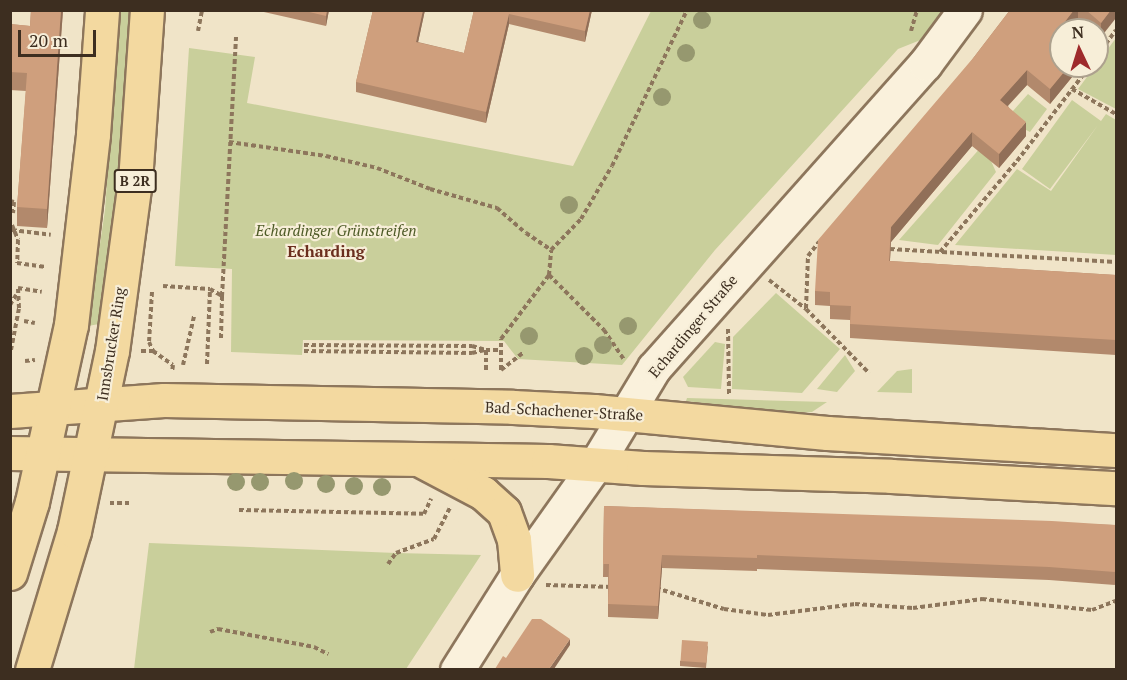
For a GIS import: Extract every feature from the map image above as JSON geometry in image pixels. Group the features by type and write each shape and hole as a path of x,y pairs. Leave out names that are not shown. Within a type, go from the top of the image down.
{"main road":[{"path":"10,573 32,502 71,325 93,134 102,10"},
{"name":"Innsbrucker Ring","path":"32,669 74,531 102,402 135,181 147,10"},
{"name":"Bad-Schachener-Straße","path":"10,411 102,402 164,400 420,404 626,414 816,432 1116,450"},
{"path":"10,453 596,464 1116,488"},
{"path":"418,459 483,493 504,512 514,539 517,575"}],"street":[{"name":"Echardinger Straße","path":"457,669 517,575 596,464 654,368 925,64 965,10"}],"path":[{"path":"198,31 202,10"},
{"path":"524,352 501,370 501,339 549,275 551,250 581,219 612,166 687,10"},
{"path":"221,338 236,34"},
{"path":"940,252 1081,78"},
{"path":"1072,89 1116,114"},
{"path":"229,141 326,156 377,168 430,189 497,208 526,233 551,250"},
{"path":"10,201 14,202 13,213"},
{"path":"12,228 51,235"},
{"path":"12,228 18,240 17,263 46,267"},
{"path":"813,237 826,245"},
{"path":"806,309 808,256 819,242"},
{"path":"890,249 1116,262"},
{"path":"549,275 604,330 620,351 629,370"},
{"path":"765,278 806,309 869,373"},
{"path":"163,286 210,290 222,296"},
{"path":"10,305 18,288 42,292"},
{"path":"207,364 210,290"},
{"path":"11,350 19,308 16,294"},
{"path":"183,365 195,316"},
{"path":"728,318 729,395"},
{"path":"24,321 35,323"},
{"path":"304,345 472,346 486,350"},
{"path":"486,350 486,370"},
{"path":"304,351 472,353 500,350"},
{"path":"153,351 173,365"},
{"path":"239,510 424,514 434,493"},
{"path":"388,564 396,552 434,539 453,502"},
{"path":"517,575 549,586 623,587"},
{"path":"653,588 663,588 724,609 768,615 855,604 913,608 982,599 1092,610 1116,601"},
{"path":"210,632 218,629 314,647 328,654"}],"green space":[{"path":"119,11 129,11 118,176 99,324 88,326 105,210"},
{"name":"Echardinger Grünstreifen","path":"651,11 949,11 928,37 898,49 715,250 622,365 518,359 504,341 303,340 302,355 231,352 232,269 175,266 189,48 255,57 247,103 573,166"},
{"path":"1116,38 1116,109 1078,89 1086,78 1109,78 1109,47"},
{"path":"1028,94 1047,109 1030,132 1011,122 987,152 996,172 938,245 899,240"},
{"path":"1072,100 1101,121 1106,114 1116,120 1116,255 955,245 1017,169 1051,191 1098,125 1050,189 1022,169"},
{"path":"776,293 840,349 802,393 732,389 733,337"},
{"path":"715,342 725,344 721,389 688,387 683,377"},
{"path":"845,355 855,371 837,392 817,389"},
{"path":"912,369 912,393 877,392 897,371"},
{"path":"687,398 827,402 812,412 790,413 686,401"},
{"path":"149,543 481,555 406,669 134,669"}],"building":[{"path":"31,10 61,10 47,209 17,207 27,73 10,72 10,24 30,26"},
{"path":"301,10 327,10 326,16"},
{"path":"373,10 423,10 416,42 464,53 474,10 590,10 585,31 509,14 486,112 356,82"},
{"path":"1010,10 1074,10 1068,18 1049,18 1049,78 1059,78 1050,89 1027,70 1000,100 1026,122 999,154 972,132 891,227 889,261 1116,275 1116,340 850,324 851,306 830,305 830,292 815,291 818,240 974,57"},
{"path":"1086,10 1111,10 1105,18 1095,18"},
{"path":"604,506 1116,525 1116,572 1049,567 757,555 757,558 662,555 658,606 608,604 609,564 603,564"},
{"path":"532,619 541,619 570,639 549,669 495,669 503,656 506,658"},
{"path":"682,640 708,642 706,663 681,661"}],"district":[{"name":"Echarding","path":"326,251"}]}
